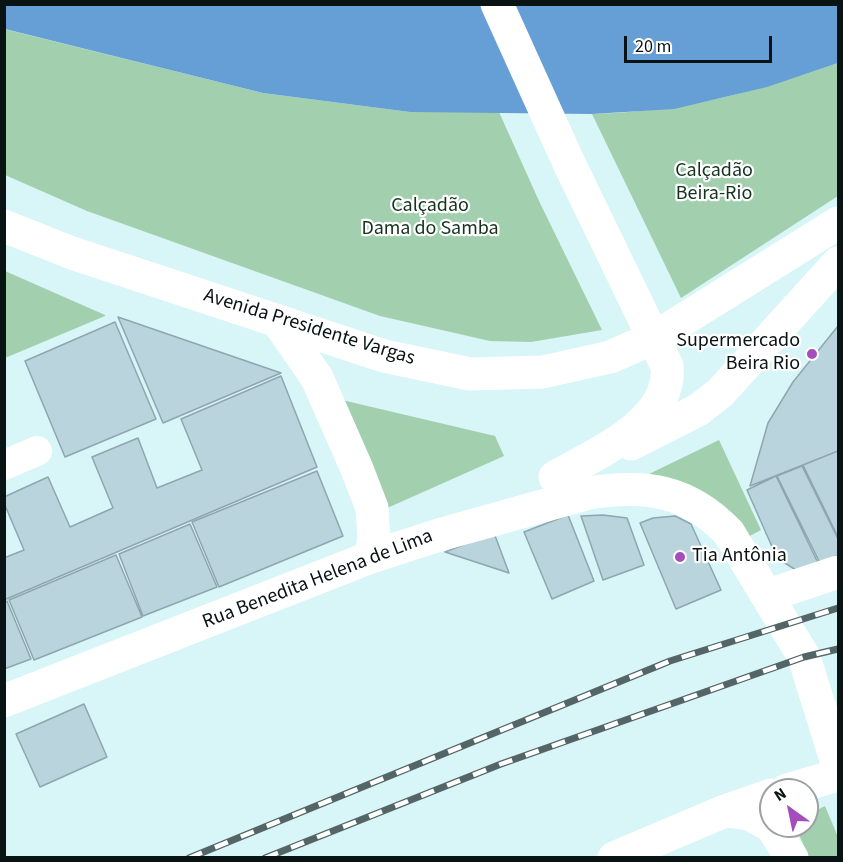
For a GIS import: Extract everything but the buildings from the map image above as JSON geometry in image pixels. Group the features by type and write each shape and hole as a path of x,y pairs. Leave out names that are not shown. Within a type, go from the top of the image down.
{"street":[{"path":"497,4 568,161 667,366 668,387 656,408 615,442 555,477"},
{"name":"Avenida Presidente Vargas","path":"4,226 72,253 218,300 279,323 384,356 470,374 543,372 610,357 654,338 838,223"},
{"path":"439,535 555,477 664,429 699,410 739,375 838,262"},
{"path":"279,323 317,378 372,508 374,537 371,557"},
{"name":"Rua Benedita Helena de Lima","path":"4,701 371,557 439,535 589,493 613,489 640,490 670,493 694,503 714,516 729,532 769,595 804,657 838,766"},
{"path":"769,595 838,572"},
{"path":"819,781 838,775"},
{"path":"614,858 725,811 759,799"},
{"path":"725,811 749,814 759,819"},
{"path":"779,838 792,858"}],"lane":[{"path":"4,465 37,451"}],"green space":[{"name":"Calçadão Dama do Samba","path":"4,29 263,93 410,112 499,112 539,201 602,330 531,342 490,341 380,316 87,211 5,175"},
{"name":"Calçadão Beira-Rio","path":"838,63 838,196 681,298 592,114 658,109 717,99"},
{"path":"5,271 105,315 105,316 5,358"},
{"path":"342,400 495,436 504,456 385,509"},
{"path":"719,440 761,530 744,539 647,475"},
{"path":"825,806 838,837 838,857 809,857 800,838 819,838 819,809"}],"water":[{"path":"4,5 838,5 838,63 767,87 674,109 592,114 410,112 263,93 5,29"}],"railway":[{"path":"189,858 670,661 838,608"},
{"path":"265,858 501,764 804,657 838,649"}],"place":[{"name":"Supermercado Beira Rio","path":"812,354"},
{"name":"Tia Antônia","path":"680,557"}]}
